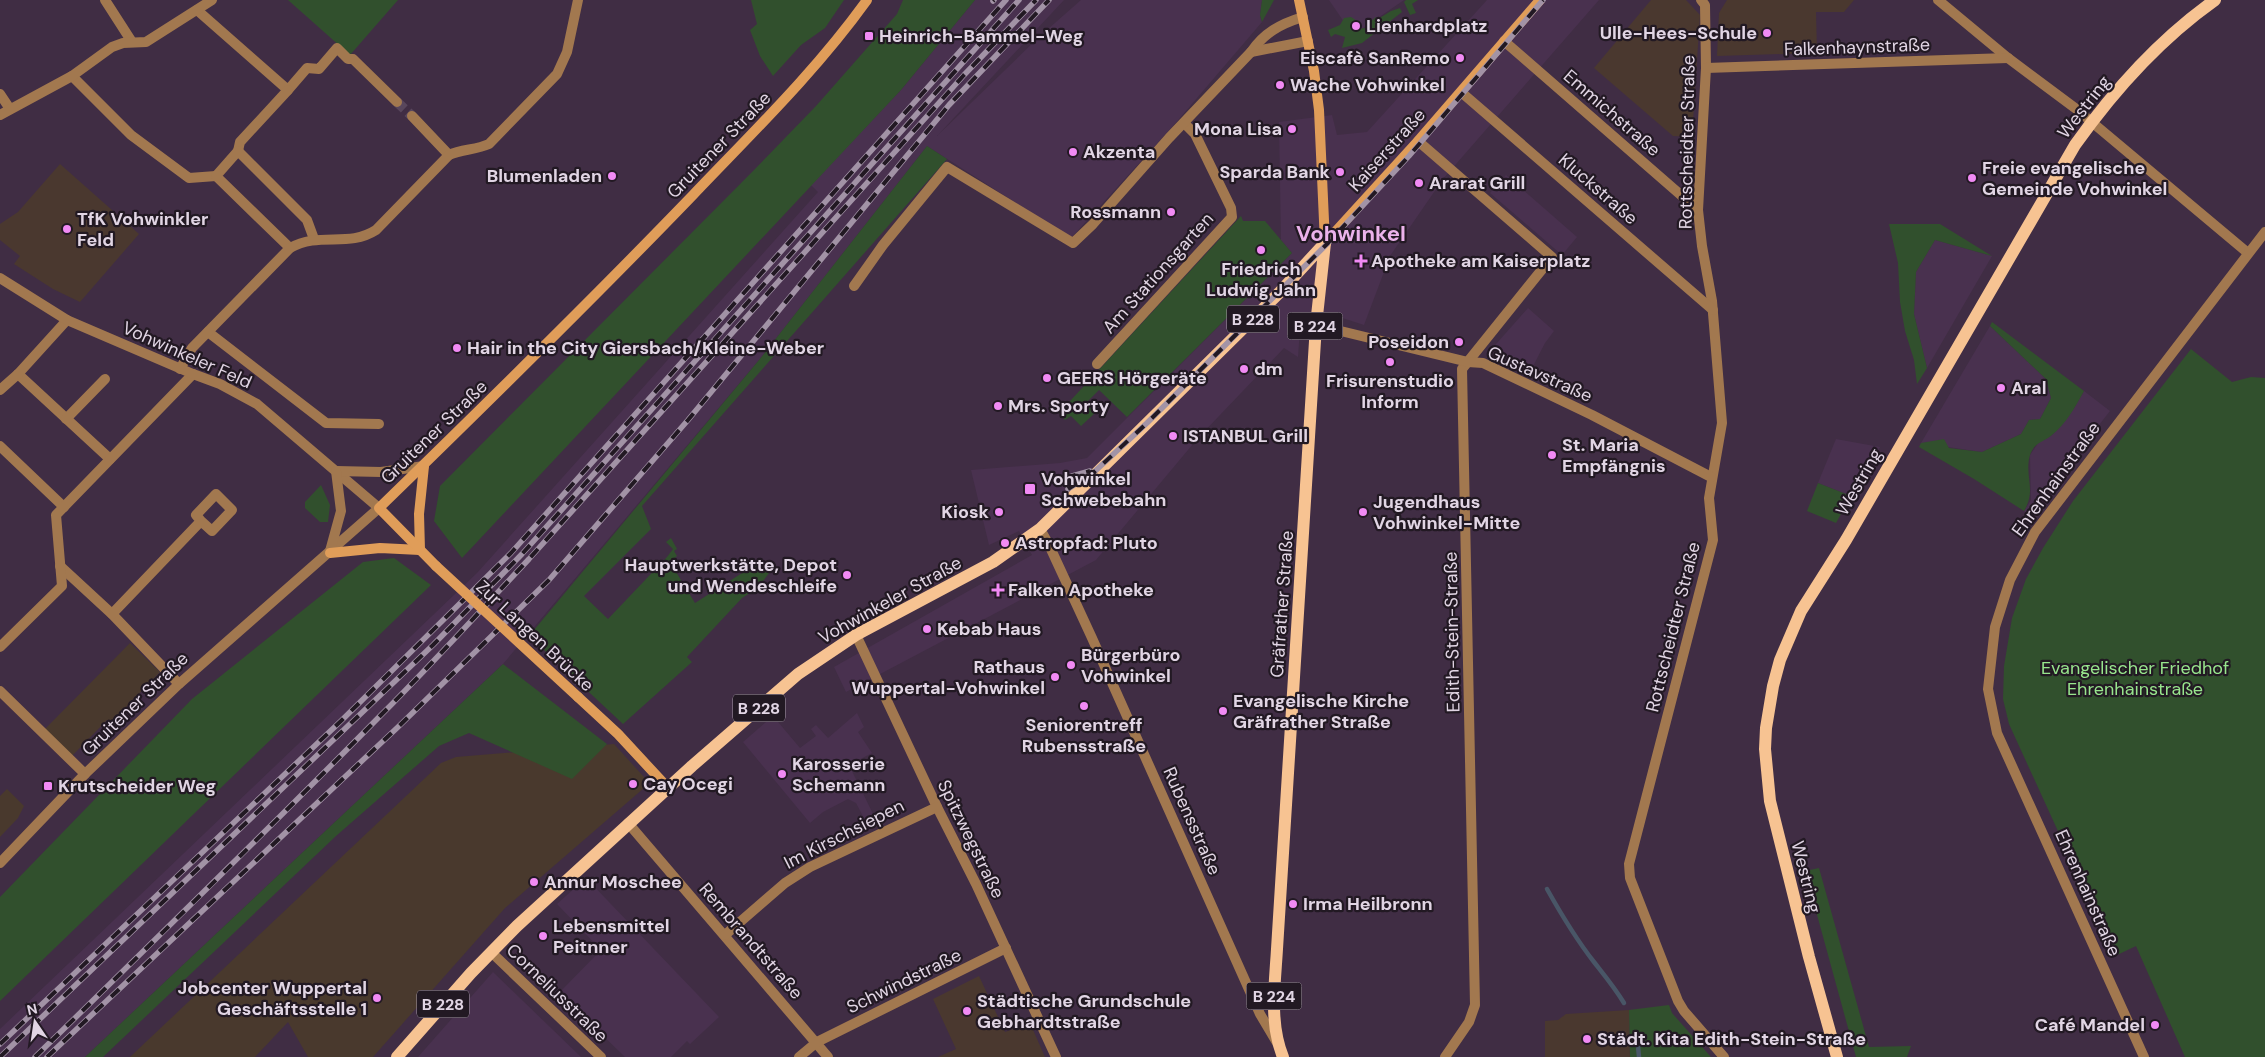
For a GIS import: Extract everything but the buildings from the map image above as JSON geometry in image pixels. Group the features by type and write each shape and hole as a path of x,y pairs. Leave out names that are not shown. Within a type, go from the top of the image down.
{"main road":[{"name":"Gruitener Straße","path":"379,508 599,293 779,105 845,31 867,0"},
{"path":"1299,0 1314,71 1319,110 1325,243"},
{"name":"Kaiserstraße","path":"1325,243 1418,141 1540,0"},
{"name":"Westring","path":"1837,1057 1782,853 1768,787 1766,728 1780,660 1801,611 2025,235 2060,169 2092,121 2114,93 2179,28 2214,0"},
{"name":"Vohwinkeler Straße","path":"397,1057 491,952 554,890 798,674 856,635 993,562 1040,529 1279,293 1325,243"},
{"name":"Gräfrather Straße","path":"1283,1057 1278,1044 1274,1007 1276,958 1316,325 1325,243"},
{"path":"330,553 372,548 420,550 419,514 424,466"},
{"name":"Zur Langen Brücke","path":"379,508 436,566 618,734 668,788"}],"street":[{"path":"106,0 132,42"},
{"path":"0,115 72,76 112,46 132,42 146,42 212,0"},
{"path":"180,369 192,348 290,248 302,241 314,239 356,239 367,236 376,230 449,155 460,150 481,148 489,144 557,74 567,52 578,0"},
{"path":"1938,0 2008,58 2092,121 2248,253"},
{"name":"Rottscheidter Straße","path":"1705,2 1706,68 1698,210 1713,310 1722,423 1709,498 1713,540 1629,864 1630,878 1678,1001 1684,1011 1724,1057"},
{"path":"197,10 288,90"},
{"path":"854,286 882,245 947,167 1073,243 1107,209 1260,39 1271,30 1303,17"},
{"path":"1250,52 1308,41"},
{"name":"Emmichstraße","path":"1504,41 1698,210"},
{"path":"72,76 131,135 189,178 216,176 238,151 240,142 307,68 319,69 337,48 348,59 353,59 397,102"},
{"name":"Falkenhaynstraße","path":"1706,68 2008,58"},
{"name":"Kluckstraße","path":"1461,92 1713,310"},
{"path":"0,94 10,109"},
{"path":"412,116 449,155"},
{"name":"Am Stationsgarten","path":"1097,364 1232,217 1231,208 1195,134 1184,122"},
{"name":"Edith-Stein-Straße","path":"1418,141 1552,257 1462,369 1475,1005 1469,1022 1445,1057"},
{"path":"238,151 307,220 314,239"},
{"path":"216,176 290,248"},
{"name":"Ehrenhainstraße","path":"2144,1057 1997,733 1988,689 1995,628 2010,580 2035,532 2265,232"},
{"name":"Vohwinkeler Feld","path":"0,278 67,320 180,369 220,384 257,404 379,508"},
{"path":"0,390 18,374 67,320"},
{"name":"Gustavstraße","path":"1316,325 1468,362 1483,363 1550,394 1712,477"},
{"path":"208,332 326,423 380,424"},
{"path":"18,374 110,459"},
{"path":"0,647 62,586 56,515 193,374"},
{"path":"66,419 104,379"},
{"path":"0,446 64,508"},
{"path":"330,553 341,511 336,471 381,472 424,466"},
{"name":"Gruitener Straße","path":"0,863 85,774 179,684 379,508"},
{"path":"112,614 202,521"},
{"name":"Rubensstraße","path":"1040,529 1096,646 1260,1014 1278,1044"},
{"path":"60,566 112,614 179,684"},
{"name":"Spitzwegstraße","path":"856,635 1056,1057"},
{"path":"0,691 85,774"},
{"name":"Im Kirschsiepen","path":"724,935 784,882 810,867 937,807"},
{"name":"Rembrandtstraße","path":"628,824 828,1057"},
{"name":"Schwindstraße","path":"799,1057 816,1042 1006,948"},
{"name":"Corneliusstraße","path":"491,952 601,1057"}],"shaded area":[{"path":"975,0 1064,0 937,136 1039,37 1081,0 1262,0 1260,15 1262,22 1173,126 1071,238 927,146 759,360 503,664 85,1057 0,1057 0,1029 477,573 818,192 811,185 901,90"},
{"name":"Lienhardplatz","path":"1329,0 1404,0 1353,35"},
{"path":"1487,0 1599,0 1443,179 1390,256 1364,325 1333,315 1301,315 1298,357 1284,348 1198,438 1096,560 846,692 834,667 1032,555 1019,531 989,545 971,470 1060,463 1087,458 1292,253 1281,240 1279,122 1332,115 1337,135 1367,132"},
{"path":"1651,0 1686,0 1700,15 1692,137 1673,136 1594,68"},
{"name":"Ulle-Hees-Schule","path":"1727,0 1854,0 1844,12 1816,12 1817,53 1717,56 1719,13"},
{"name":"TfK Vohwinkler Feld","path":"60,164 139,234 80,302 53,289 14,264 20,256 0,240 0,224 18,212"},
{"path":"1506,175 1577,237 1562,255 1490,193"},
{"path":"1935,240 1992,256 1927,368 1914,314 1916,272"},
{"path":"1528,308 1554,331 1545,343 1530,372 1490,355 1489,352"},
{"name":"Aral","path":"1990,326 2046,379 2051,398 2040,419 2029,420 2021,434 1982,452 1921,443"},
{"path":"2084,391 2110,411 2069,463 2033,517 2024,511 2031,500 2030,455 2039,442 2052,435 2074,408"},
{"path":"1836,439 1880,447 1851,496 1818,483"},
{"path":"130,643 160,672 111,723 107,720 72,756 45,729"},
{"path":"857,713 864,727 858,732 872,753 849,765 877,822 868,826 856,803 848,799 823,812 810,823 743,742 773,716 800,748 816,736 811,729 816,725 828,738"},
{"path":"614,744 644,777 646,784 644,788 505,908 373,1057 308,1057 288,1022 255,1057 130,1057 441,763 456,757"},
{"path":"7,789 24,806 18,818 0,837 0,796"},
{"path":"586,878 719,1017 690,1044 687,1041 671,1057 625,1057 559,993 601,950 557,904"},
{"path":"493,972 581,1057 418,1057"},
{"name":"Städtische Grundschule Gebhardtstraße","path":"979,976 1005,1032 1030,1023 1045,1057 938,1057 956,1049 933,999"},
{"name":"Städt. Kita Edith-Stein-Straße","path":"1629,1010 1630,1057 1545,1057 1545,1021 1558,1020 1566,1014"}],"green space":[{"path":"288,0 398,0 350,55"},
{"path":"751,0 844,0 825,28 801,45 773,76 760,56 750,30 757,24"},
{"path":"903,0 975,0 901,90 462,558 434,521 440,486 816,106 897,14"},
{"path":"1262,0 1274,0 1262,22 1260,15"},
{"path":"1406,0 1418,0 1412,4 1416,13 1410,15 1404,2"},
{"path":"1400,8 1402,12 1362,43 1342,48 1345,37 1335,34 1331,37 1328,30 1340,25 1344,18 1351,17 1357,21 1359,29 1365,28 1367,30 1372,27 1370,22 1376,17 1378,19"},
{"path":"927,146 947,159 642,506 651,529 584,596 608,619 667,557 673,549 666,542 671,538 677,549 674,551 677,556 670,562 695,603 761,561 775,565 758,588 742,598 687,657 692,662 623,724 529,636 759,360"},
{"path":"1241,216 1243,221 1265,221 1292,253 1127,417 1099,390 1086,403 1095,413 1081,426 1071,416 1065,420 1059,413"},
{"path":"1889,224 1940,224 1992,256 1935,240 1916,272 1914,314 1927,368 1917,384 1914,360 1905,331 1900,302 1898,263"},
{"path":"1992,322 2084,391 2066,421 2049,438 2032,450 2028,470 2030,496 2024,511 1919,447 1921,443 1944,439 1949,448 1982,452 2021,434 2029,420 2040,419 2051,398 2046,379 1990,326"},
{"name":"Evangelischer Friedhof Ehrenhainstraße","path":"2191,349 2232,382 2251,377 2265,378 2265,1057 2185,1057 2136,946 2115,956 2009,724 2003,699 2004,666 2012,618 2026,579 2073,501"},
{"path":"1818,483 1851,496 1836,523 1807,511"},
{"path":"321,485 330,505 328,522 320,522 305,508 305,502"},
{"path":"394,558 431,585 0,1001 0,897 192,699 363,562"},
{"path":"503,664 607,744 572,779 469,733 439,746 336,836 103,1057 85,1057"},
{"path":"1819,868 1869,1047 1911,1046 1907,1057 1856,1057 1805,871"},
{"path":"1669,1005 1672,1013 1711,1057 1630,1057 1629,1010"}],"waterway":[{"path":"1547,889 1587,953 1624,1003"},
{"path":"1637,1034 1639,1057"}],"tunnel":[{"path":"397,102 412,116"}],"railway":[{"path":"0,1044 342,720 511,553 1006,0"},
{"path":"0,1057 433,645 522,554 1019,0"},
{"path":"35,1057 252,844 437,657 529,559 964,75 1036,0"},
{"path":"47,1057 398,727 549,580 688,420 949,105 1049,0"},
{"path":"1068,489 1092,474 1147,423 1328,243 1409,156 1543,0"},
{"path":"1065,478 1090,471"}],"place":[{"name":"Lienhardplatz","path":"1356,26"},
{"name":"Ulle-Hees-Schule","path":"1767,33"},
{"name":"Heinrich-Bammel-Weg","path":"869,36"},
{"name":"Eiscafè SanRemo","path":"1460,58"},
{"name":"Wache Vohwinkel","path":"1280,85"},
{"name":"Mona Lisa","path":"1292,129"},
{"name":"Akzenta","path":"1073,152"},
{"name":"Sparda Bank","path":"1340,172"},
{"name":"Blumenladen","path":"612,176"},
{"name":"Freie evangelische Gemeinde Vohwinkel","path":"1972,178"},
{"name":"Ararat Grill","path":"1419,183"},
{"name":"Rossmann","path":"1171,212"},
{"name":"TfK Vohwinkler Feld","path":"67,229"},
{"name":"Friedrich Ludwig Jahn","path":"1261,250"},
{"name":"Apotheke am Kaiserplatz","path":"1361,261"},
{"name":"Poseidon","path":"1459,342"},
{"name":"Hair in the City Giersbach/Kleine-Weber","path":"457,348"},
{"name":"Frisurenstudio Inform","path":"1390,362"},
{"name":"dm","path":"1244,369"},
{"name":"GEERS Hörgeräte","path":"1047,378"},
{"name":"Aral","path":"2001,388"},
{"name":"Mrs. Sporty","path":"998,406"},
{"name":"ISTANBUL Grill","path":"1173,436"},
{"name":"St. Maria Empfängnis","path":"1552,455"},
{"name":"Vohwinkel Schwebebahn","path":"1030,489"},
{"name":"Kiosk","path":"999,512"},
{"name":"Jugendhaus Vohwinkel-Mitte","path":"1363,512"},
{"name":"Astropfad: Pluto","path":"1005,543"},
{"name":"Hauptwerkstätte, Depot und Wendeschleife","path":"847,575"},
{"name":"Falken Apotheke","path":"998,590"},
{"name":"Kebab Haus","path":"927,629"},
{"name":"Bürgerbüro Vohwinkel","path":"1071,665"},
{"name":"Rathaus Wuppertal-Vohwinkel","path":"1055,677"},
{"name":"Seniorentreff Rubensstraße","path":"1084,706"},
{"name":"Evangelische Kirche Gräfrather Straße","path":"1223,711"},
{"name":"Karosserie Schemann","path":"782,774"},
{"name":"Cay Ocegi","path":"633,784"},
{"name":"Krutscheider Weg","path":"48,786"},
{"name":"Annur Moschee","path":"534,882"},
{"name":"Irma Heilbronn","path":"1293,904"},
{"name":"Lebensmittel Peitnner","path":"543,936"},
{"name":"Jobcenter Wuppertal Geschäftsstelle 1","path":"377,998"},
{"name":"Städtische Grundschule Gebhardtstraße","path":"967,1011"},
{"name":"Café Mandel","path":"2155,1025"},
{"name":"Städt. Kita Edith-Stein-Straße","path":"1587,1039"}],"district":[{"name":"Vohwinkel","path":"1351,233"}]}
